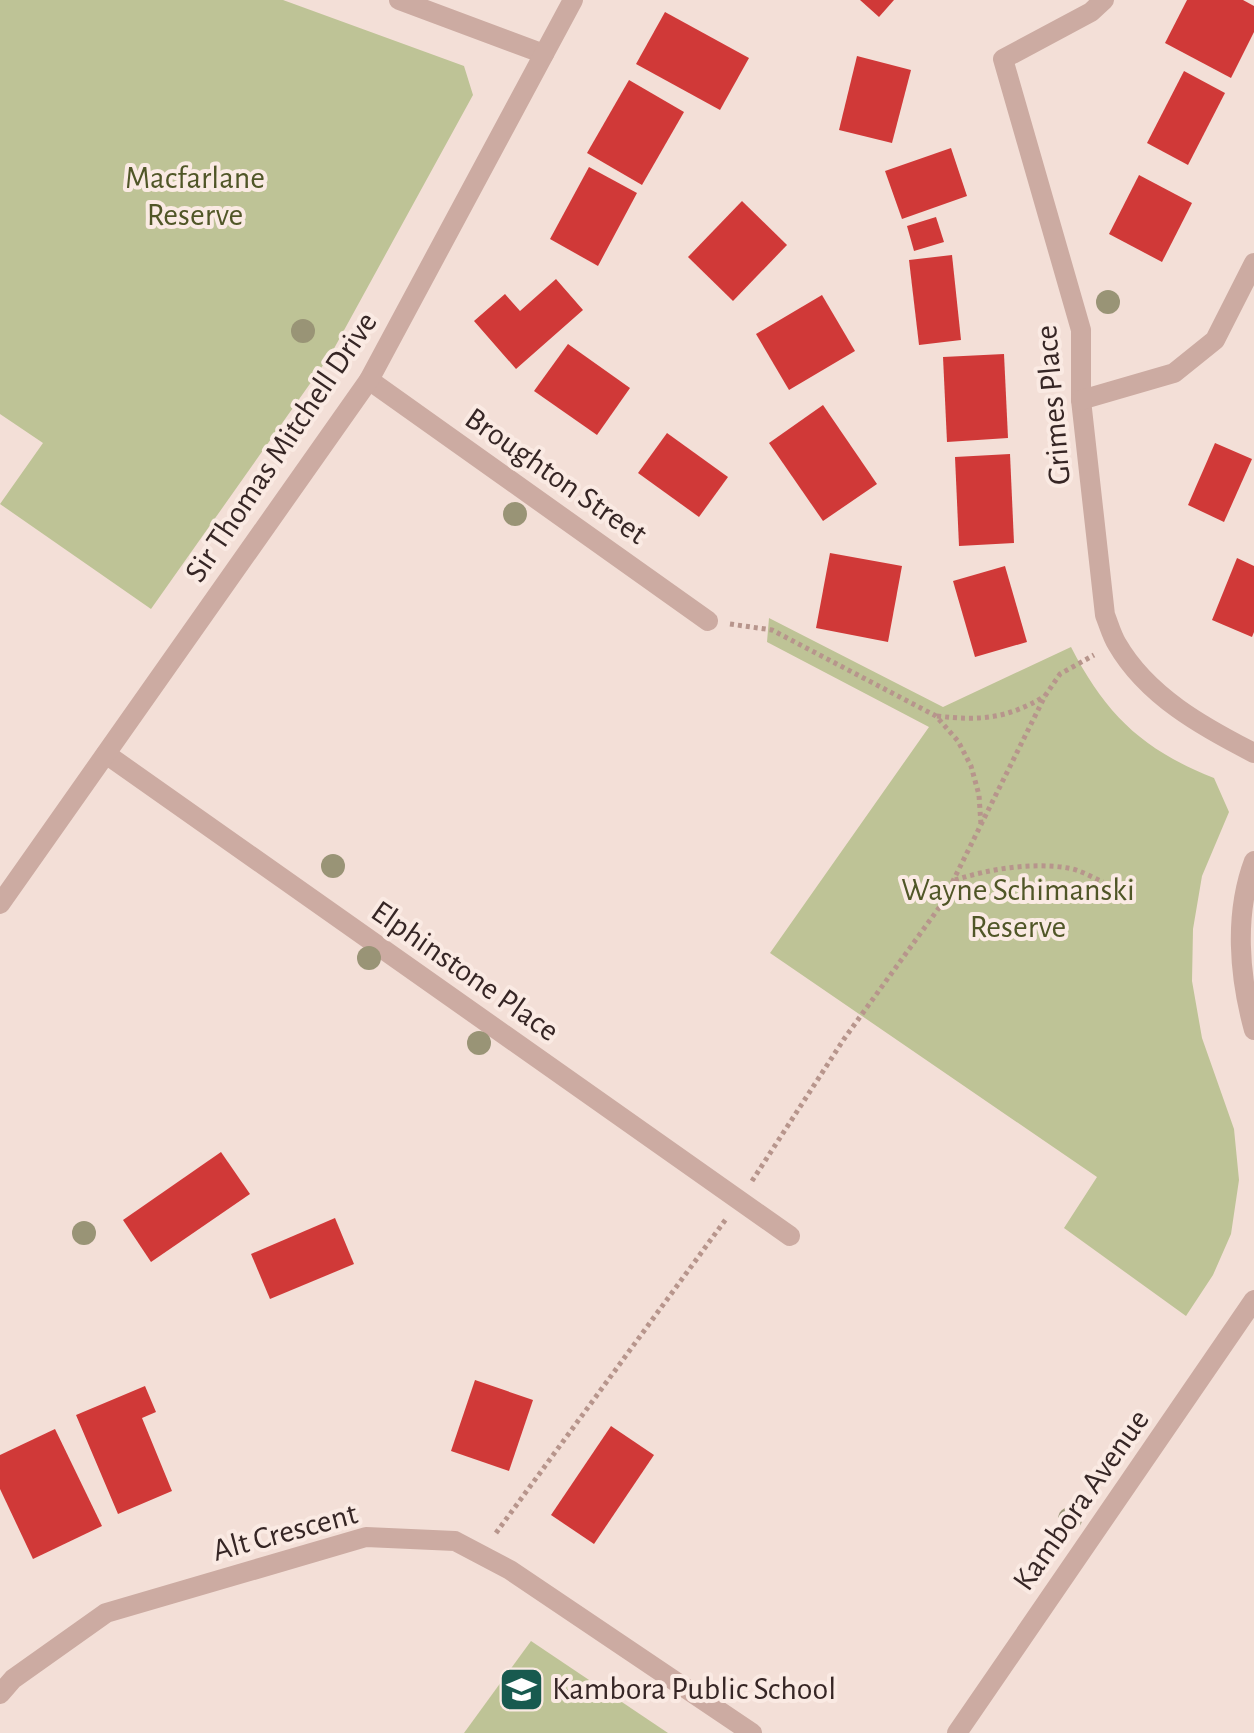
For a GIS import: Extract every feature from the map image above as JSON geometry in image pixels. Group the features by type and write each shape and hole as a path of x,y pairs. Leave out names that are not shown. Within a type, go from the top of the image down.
{"street":[{"path":"399,0 544,54"},
{"name":"Sir Thomas Mitchell Drive","path":"0,904 369,380 573,0"},
{"name":"Grimes Place","path":"1104,0 1091,12 1003,59 1081,330 1081,400 1105,615 1117,645 1152,688 1210,730 1254,753"},
{"path":"1081,400 1174,373 1215,340 1254,263"},
{"name":"Broughton Street","path":"369,380 708,621"},
{"name":"Elphinstone Place","path":"106,754 790,1236"},
{"path":"1254,861 1241,927 1244,983 1254,1030"},
{"name":"Kambora Avenue","path":"957,1733 1254,1300"},
{"name":"Alt Crescent","path":"0,1694 13,1679 106,1613 366,1537 455,1541 510,1570 752,1733"}],"path":[{"path":"708,621 772,630 936,716 958,741 971,766 979,795 981,826"},
{"path":"483,1556 500,1526 739,1200 844,1039 941,905 1045,696 1060,674 1117,645"},
{"path":"936,716 973,720 1005,715 1045,696"},
{"path":"954,880 976,873 1027,867 1070,868 1103,882"}],"green space":[{"name":"Macfarlane Reserve","path":"0,0 283,0 464,66 473,95 331,354 151,609 0,504 43,443 0,414"},
{"name":"Wayne Schimanski Reserve","path":"769,618 943,707 1071,647 1098,692 1129,728 1167,755 1214,778 1229,812 1202,876 1193,929 1192,981 1202,1038 1234,1129 1239,1180 1231,1234 1213,1275 1186,1316 1064,1228 1097,1177 770,953 929,727 767,642"},
{"name":"Kambora Public School","path":"531,1641 668,1733 464,1733"}],"building":[{"path":"860,0 894,0 879,17"},
{"path":"1187,0 1243,0 1254,6 1254,32 1231,78 1165,43"},
{"path":"665,12 749,58 720,110 636,64"},
{"path":"857,56 911,70 892,143 839,130"},
{"path":"1184,71 1225,93 1188,165 1147,143"},
{"path":"629,80 684,112 642,185 587,153"},
{"path":"951,148 967,196 902,219 885,171"},
{"path":"589,167 637,193 598,266 550,239"},
{"path":"1139,175 1192,203 1162,262 1109,234"},
{"path":"742,201 787,245 733,301 688,257"},
{"path":"936,217 944,242 914,251 907,226"},
{"path":"952,255 961,340 919,345 909,260"},
{"path":"556,279 583,310 516,369 474,321 505,294 520,311"},
{"path":"822,295 855,351 789,390 756,334"},
{"path":"568,344 630,388 597,435 534,391"},
{"path":"1004,354 1008,438 947,442 943,357"},
{"path":"823,405 877,484 823,521 769,443"},
{"path":"667,433 728,477 699,517 638,473"},
{"path":"1215,443 1252,459 1224,522 1188,505"},
{"path":"1010,454 1014,543 959,546 955,457"},
{"path":"830,553 902,566 888,642 816,628"},
{"path":"1237,558 1254,566 1252,637 1212,620"},
{"path":"1005,566 1027,642 975,657 953,581"},
{"path":"221,1152 250,1194 151,1262 123,1220"},
{"path":"335,1218 354,1264 270,1299 251,1254"},
{"path":"475,1380 533,1400 509,1471 451,1451"},
{"path":"145,1386 156,1412 142,1418 172,1491 118,1514 76,1415"},
{"path":"611,1426 654,1455 594,1544 551,1515"},
{"path":"55,1429 102,1526 33,1559 0,1489 0,1455"}],"place":[{"name":"Kambora Public School","path":"521,1689"}]}
